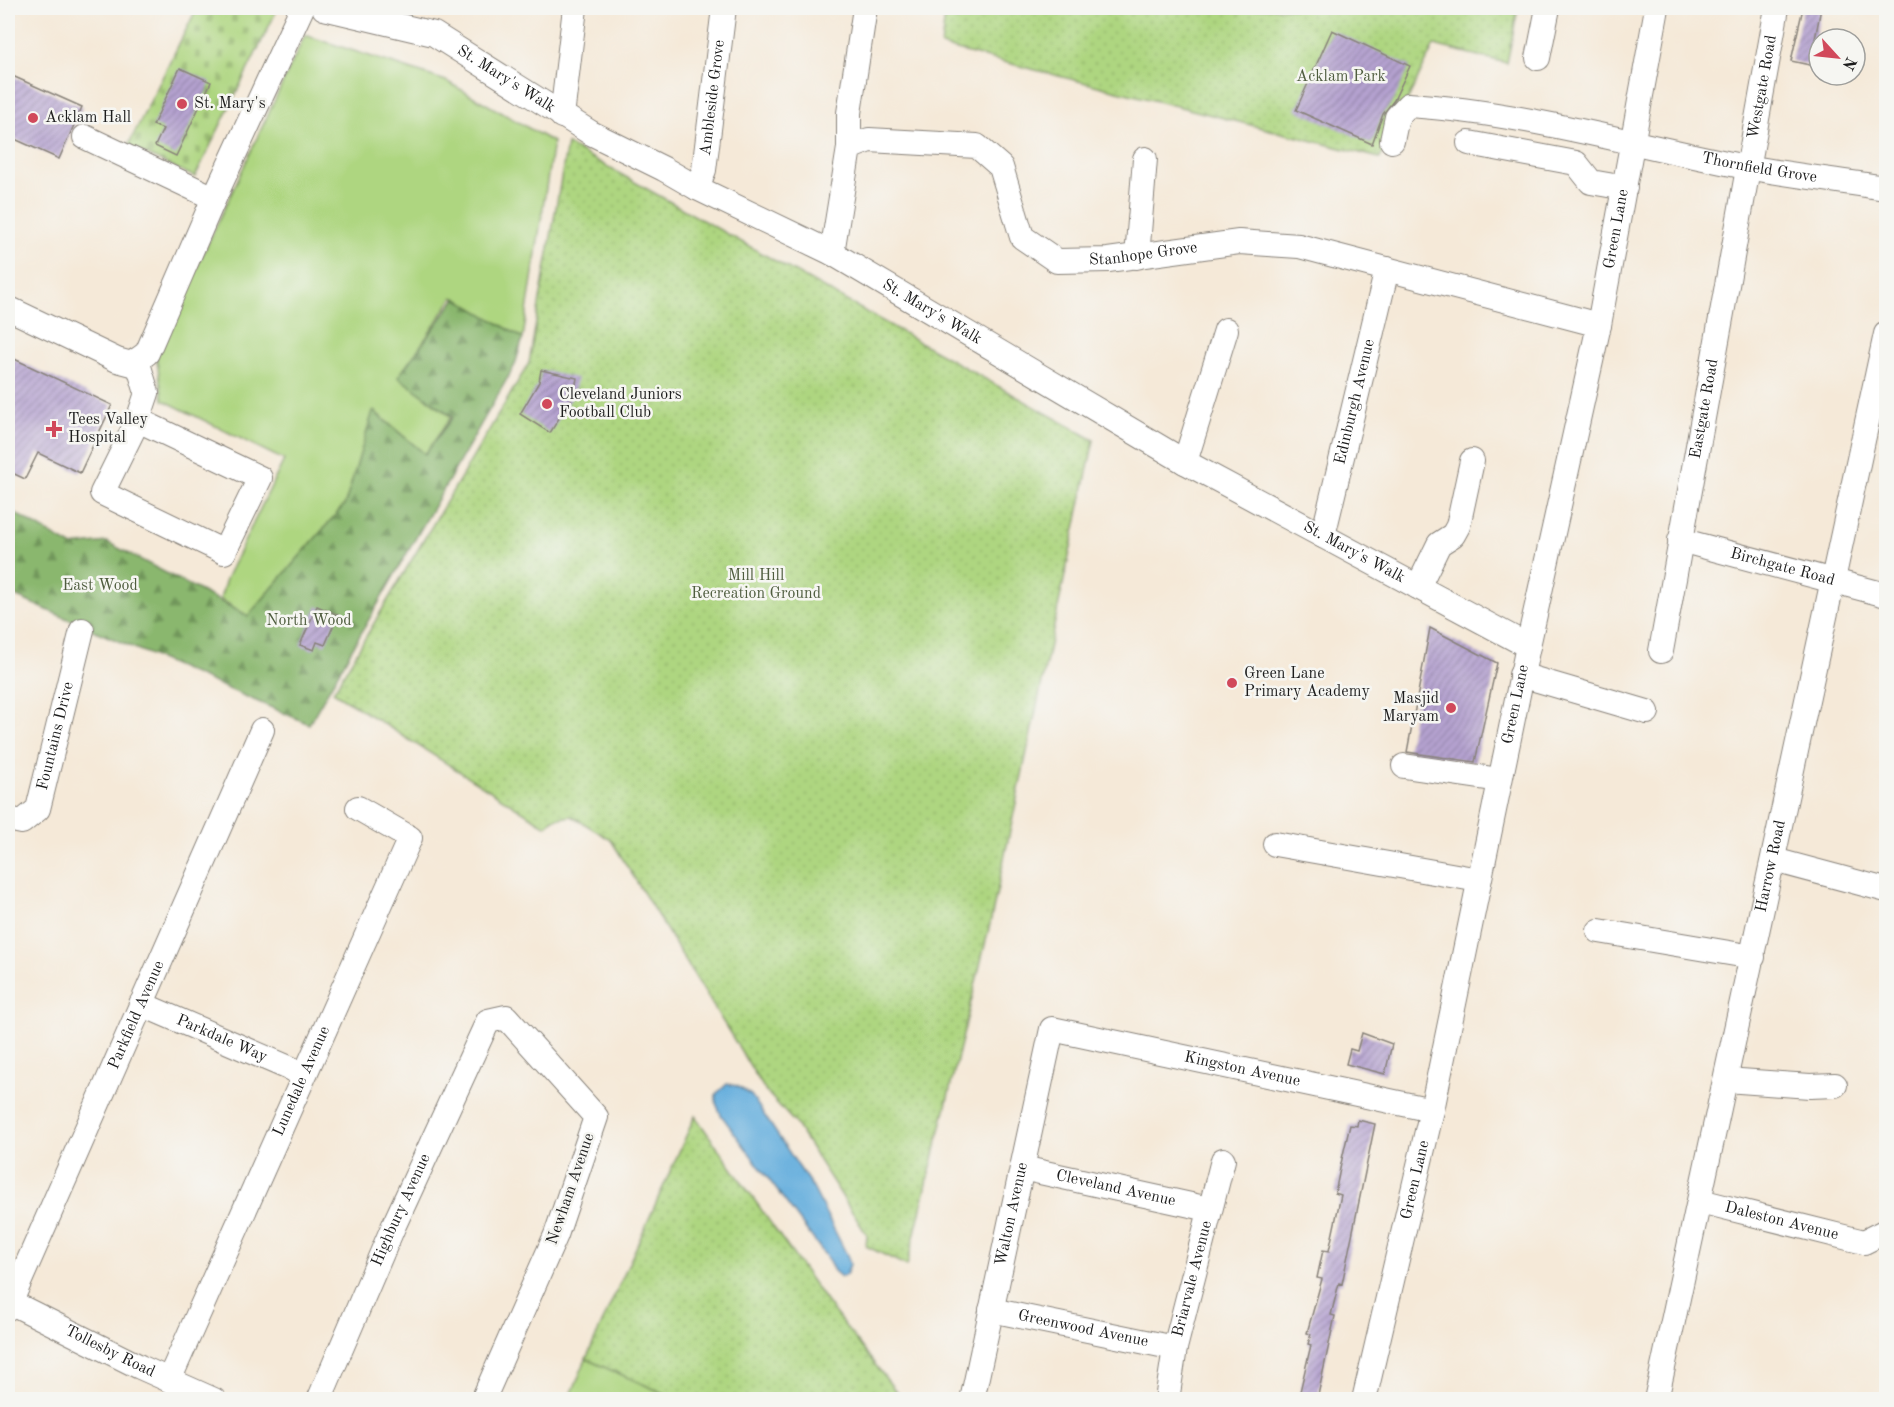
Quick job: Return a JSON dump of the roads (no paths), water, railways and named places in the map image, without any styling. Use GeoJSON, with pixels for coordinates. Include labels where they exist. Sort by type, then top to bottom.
{"type":"FeatureCollection","features":[{"type":"Feature","properties":{"kind":"street"},"geometry":{"type":"LineString","coordinates":[[12,310],[117,360],[132,364],[147,353],[214,198],[302,8]]}},
{"type":"Feature","properties":{"kind":"street","name":"St. Mary's Walk"},"geometry":{"type":"LineString","coordinates":[[324,8],[434,34],[591,133],[697,188],[832,253],[1185,462],[1528,646]]}},
{"type":"Feature","properties":{"kind":"street"},"geometry":{"type":"LineString","coordinates":[[562,116],[575,8]]}},
{"type":"Feature","properties":{"kind":"street","name":"Ambleside Grove"},"geometry":{"type":"LineString","coordinates":[[697,188],[704,170],[724,8]]}},
{"type":"Feature","properties":{"kind":"street"},"geometry":{"type":"LineString","coordinates":[[832,253],[849,148],[849,113],[865,8]]}},
{"type":"Feature","properties":{"kind":"street"},"geometry":{"type":"LineString","coordinates":[[1538,58],[1548,8]]}},
{"type":"Feature","properties":{"kind":"street","name":"Green Lane"},"geometry":{"type":"LineString","coordinates":[[1364,1400],[1432,1110],[1521,675],[1599,325],[1657,8]]}},
{"type":"Feature","properties":{"kind":"street","name":"Westgate Road"},"geometry":{"type":"LineString","coordinates":[[1747,167],[1777,8]]}},
{"type":"Feature","properties":{"kind":"street","name":"Thornfield Grove"},"geometry":{"type":"LineString","coordinates":[[1392,141],[1397,117],[1408,105],[1476,111],[1747,167],[1887,188]]}},
{"type":"Feature","properties":{"kind":"street"},"geometry":{"type":"LineString","coordinates":[[86,137],[214,198]]}},
{"type":"Feature","properties":{"kind":"street","name":"Stanhope Grove"},"geometry":{"type":"LineString","coordinates":[[849,148],[869,140],[977,146],[1000,167],[1022,237],[1057,261],[1137,257],[1249,243],[1299,246],[1599,325]]}},
{"type":"Feature","properties":{"kind":"street"},"geometry":{"type":"LineString","coordinates":[[1469,143],[1576,163],[1591,182],[1625,188]]}},
{"type":"Feature","properties":{"kind":"street"},"geometry":{"type":"LineString","coordinates":[[1137,257],[1144,159]]}},
{"type":"Feature","properties":{"kind":"street","name":"Eastgate Road"},"geometry":{"type":"LineString","coordinates":[[1661,651],[1747,167]]}},
{"type":"Feature","properties":{"kind":"street","name":"Edinburgh Avenue"},"geometry":{"type":"LineString","coordinates":[[1323,536],[1387,269]]}},
{"type":"Feature","properties":{"kind":"street"},"geometry":{"type":"LineString","coordinates":[[1185,462],[1226,330]]}},
{"type":"Feature","properties":{"kind":"street","name":"Harrow Road"},"geometry":{"type":"LineString","coordinates":[[1656,1400],[1834,582],[1879,405],[1887,334]]}},
{"type":"Feature","properties":{"kind":"street"},"geometry":{"type":"LineString","coordinates":[[137,360],[147,393],[138,420],[102,493],[224,552],[260,478],[138,420]]}},
{"type":"Feature","properties":{"kind":"street"},"geometry":{"type":"LineString","coordinates":[[1418,587],[1439,544],[1453,535],[1458,526],[1472,461]]}},
{"type":"Feature","properties":{"kind":"street","name":"Birchgate Road"},"geometry":{"type":"LineString","coordinates":[[1680,540],[1887,595]]}},
{"type":"Feature","properties":{"kind":"street","name":"Fountains Drive"},"geometry":{"type":"LineString","coordinates":[[8,819],[22,822],[38,809],[82,630]]}},
{"type":"Feature","properties":{"kind":"street"},"geometry":{"type":"LineString","coordinates":[[1521,675],[1647,712]]}},
{"type":"Feature","properties":{"kind":"street","name":"Parkfield Avenue"},"geometry":{"type":"LineString","coordinates":[[8,1304],[262,730]]}},
{"type":"Feature","properties":{"kind":"street"},"geometry":{"type":"LineString","coordinates":[[1404,766],[1500,780]]}},
{"type":"Feature","properties":{"kind":"street","name":"Lunedale Avenue"},"geometry":{"type":"LineString","coordinates":[[169,1380],[303,1074],[410,838],[358,808]]}},
{"type":"Feature","properties":{"kind":"street"},"geometry":{"type":"LineString","coordinates":[[1275,844],[1479,880]]}},
{"type":"Feature","properties":{"kind":"street"},"geometry":{"type":"LineString","coordinates":[[1774,860],[1887,890]]}},
{"type":"Feature","properties":{"kind":"street"},"geometry":{"type":"LineString","coordinates":[[1599,931],[1753,957]]}},
{"type":"Feature","properties":{"kind":"street","name":"Parkdale Way"},"geometry":{"type":"LineString","coordinates":[[141,1004],[303,1074]]}},
{"type":"Feature","properties":{"kind":"street","name":"Newham Avenue"},"geometry":{"type":"LineString","coordinates":[[483,1400],[556,1235],[596,1117],[506,1017],[488,1021]]}},
{"type":"Feature","properties":{"kind":"street","name":"Highbury Avenue"},"geometry":{"type":"LineString","coordinates":[[319,1400],[394,1226],[488,1021]]}},
{"type":"Feature","properties":{"kind":"street","name":"Kingston Avenue"},"geometry":{"type":"LineString","coordinates":[[1052,1029],[1432,1110]]}},
{"type":"Feature","properties":{"kind":"street","name":"Walton Avenue"},"geometry":{"type":"LineString","coordinates":[[972,1400],[1052,1029]]}},
{"type":"Feature","properties":{"kind":"street"},"geometry":{"type":"LineString","coordinates":[[1726,1080],[1799,1086],[1835,1084]]}},
{"type":"Feature","properties":{"kind":"street","name":"Briarvale Avenue"},"geometry":{"type":"LineString","coordinates":[[1167,1400],[1175,1348],[1223,1160]]}},
{"type":"Feature","properties":{"kind":"street","name":"Cleveland Avenue"},"geometry":{"type":"LineString","coordinates":[[1022,1168],[1209,1209]]}},
{"type":"Feature","properties":{"kind":"street","name":"Daleston Avenue"},"geometry":{"type":"LineString","coordinates":[[1700,1202],[1864,1242],[1887,1231]]}},
{"type":"Feature","properties":{"kind":"street","name":"Tollesby Road"},"geometry":{"type":"LineString","coordinates":[[8,1304],[200,1396]]}},
{"type":"Feature","properties":{"kind":"street","name":"Greenwood Avenue"},"geometry":{"type":"LineString","coordinates":[[991,1310],[1175,1348]]}},
{"type":"Feature","properties":{"kind":"water"},"geometry":{"type":"Polygon","coordinates":[[[727,1084],[737,1086],[751,1095],[813,1188],[847,1255],[850,1264],[846,1275],[841,1277],[834,1271],[825,1255],[721,1115],[716,1103],[716,1094],[727,1084]]]}},
{"type":"Feature","properties":{"kind":"place","name":"St. Mary's"},"geometry":{"type":"Point","coordinates":[182,104]}},
{"type":"Feature","properties":{"kind":"place","name":"Acklam Hall"},"geometry":{"type":"Point","coordinates":[33,118]}},
{"type":"Feature","properties":{"kind":"place","name":"Cleveland Juniors Football Club"},"geometry":{"type":"Point","coordinates":[547,404]}},
{"type":"Feature","properties":{"kind":"place","name":"Tees Valley Hospital"},"geometry":{"type":"Point","coordinates":[54,429]}},
{"type":"Feature","properties":{"kind":"place","name":"Green Lane Primary Academy"},"geometry":{"type":"Point","coordinates":[1232,683]}},
{"type":"Feature","properties":{"kind":"place","name":"Masjid Maryam"},"geometry":{"type":"Point","coordinates":[1451,708]}},
{"type":"Feature","properties":{"kind":"park label","name":"Acklam Park"},"geometry":{"type":"Point","coordinates":[1341,77]}},
{"type":"Feature","properties":{"kind":"park label","name":"Mill Hill Recreation Ground"},"geometry":{"type":"Point","coordinates":[756,585]}},
{"type":"Feature","properties":{"kind":"park label","name":"East Wood"},"geometry":{"type":"Point","coordinates":[100,586]}},
{"type":"Feature","properties":{"kind":"park label","name":"North Wood"},"geometry":{"type":"Point","coordinates":[309,621]}}]}
